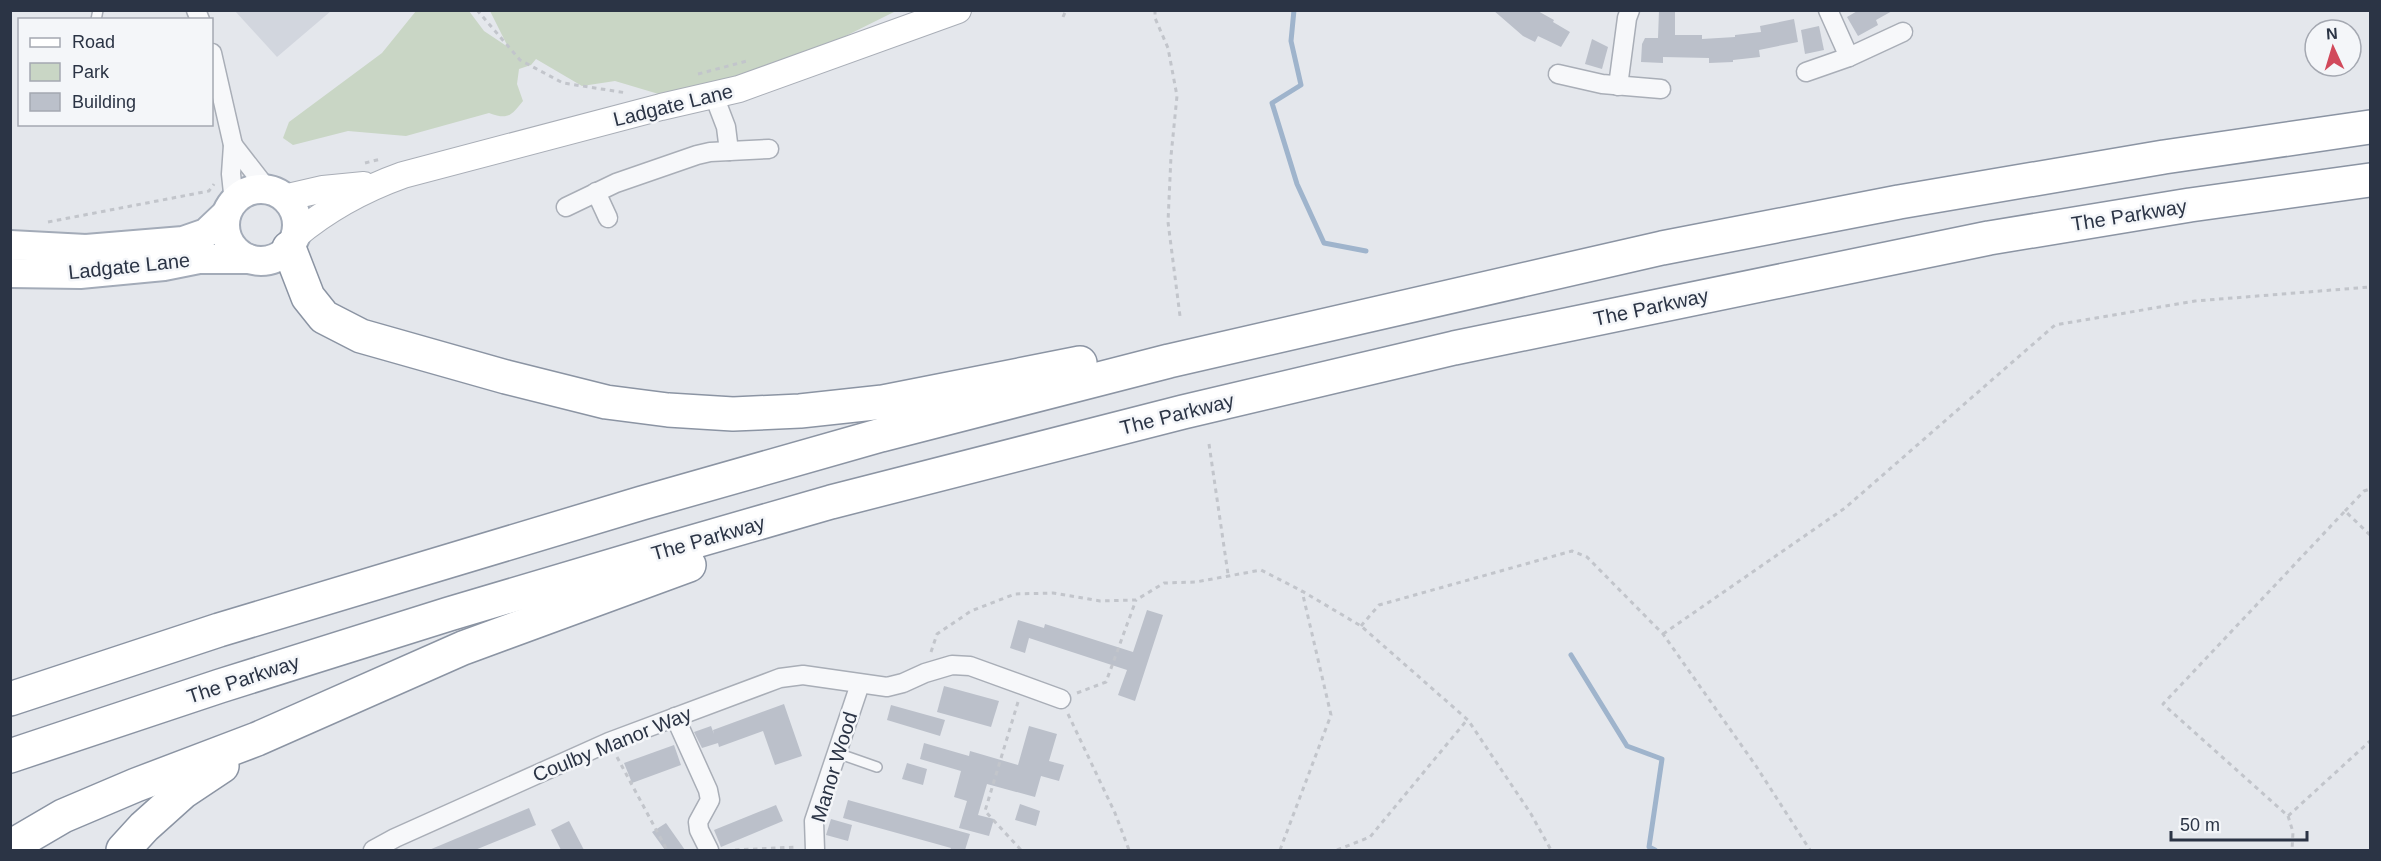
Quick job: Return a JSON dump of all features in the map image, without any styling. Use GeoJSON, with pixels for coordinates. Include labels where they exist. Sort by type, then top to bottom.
{"type":"FeatureCollection","features":[{"type":"Feature","properties":{"kind":"highway"},"geometry":{"type":"LineString","coordinates":[[10,699],[219,630],[642,502],[881,435],[1169,361],[1662,248],[1899,202],[2164,157],[2370,127]]}},
{"type":"Feature","properties":{"kind":"highway","name":"The Parkway"},"geometry":{"type":"LineString","coordinates":[[10,756],[220,686],[448,614],[831,502],[1183,412],[1454,348],[1989,238],[2190,205],[2370,180]]}},
{"type":"Feature","properties":{"kind":"highway"},"geometry":{"type":"LineString","coordinates":[[292,242],[308,297],[324,317],[361,336],[506,377],[606,402],[668,410],[733,414],[800,411],[883,402],[1063,367],[1217,330],[1336,321]]}},
{"type":"Feature","properties":{"kind":"highway"},"geometry":{"type":"LineString","coordinates":[[10,847],[63,816],[135,785],[257,739],[463,648],[692,563],[828,522],[976,466]]}},
{"type":"Feature","properties":{"kind":"highway"},"geometry":{"type":"LineString","coordinates":[[123,850],[144,826],[183,792],[257,739]]}},
{"type":"Feature","properties":{"kind":"main road","name":"Ladgate Lane"},"geometry":{"type":"LineString","coordinates":[[292,242],[319,215],[382,183],[403,175],[713,93],[739,89],[958,10]]}},
{"type":"Feature","properties":{"kind":"main road","name":"Ladgate Lane"},"geometry":{"type":"LineString","coordinates":[[276,194],[382,183]]}},
{"type":"Feature","properties":{"kind":"main road"},"geometry":{"type":"LineString","coordinates":[[254,190],[276,194],[296,215],[292,242],[278,257],[263,261],[248,259],[237,253],[229,243],[225,231],[228,210],[241,195],[254,190]]}},
{"type":"Feature","properties":{"kind":"main road","name":"Ladgate Lane"},"geometry":{"type":"LineString","coordinates":[[10,245],[86,249],[183,241],[206,233],[228,210]]}},
{"type":"Feature","properties":{"kind":"main road","name":"Ladgate Lane"},"geometry":{"type":"LineString","coordinates":[[10,273],[80,274],[164,266],[199,259],[248,259]]}},
{"type":"Feature","properties":{"kind":"street"},"geometry":{"type":"LineString","coordinates":[[1618,86],[1630,10]]}},
{"type":"Feature","properties":{"kind":"street"},"geometry":{"type":"LineString","coordinates":[[1828,10],[1849,57]]}},
{"type":"Feature","properties":{"kind":"street"},"geometry":{"type":"LineString","coordinates":[[1806,72],[1849,57],[1904,32]]}},
{"type":"Feature","properties":{"kind":"street"},"geometry":{"type":"LineString","coordinates":[[213,57],[233,145],[231,174],[233,193],[228,210]]}},
{"type":"Feature","properties":{"kind":"street"},"geometry":{"type":"LineString","coordinates":[[1558,74],[1618,86],[1661,89]]}},
{"type":"Feature","properties":{"kind":"street"},"geometry":{"type":"LineString","coordinates":[[713,93],[726,128],[729,151]]}},
{"type":"Feature","properties":{"kind":"street"},"geometry":{"type":"LineString","coordinates":[[233,145],[276,194]]}},
{"type":"Feature","properties":{"kind":"street"},"geometry":{"type":"LineString","coordinates":[[566,207],[596,192],[686,158],[710,152],[769,149]]}},
{"type":"Feature","properties":{"kind":"street"},"geometry":{"type":"LineString","coordinates":[[596,192],[608,218]]}},
{"type":"Feature","properties":{"kind":"street","name":"Coulby Manor Way"},"geometry":{"type":"LineString","coordinates":[[373,850],[609,742],[780,678],[803,675],[887,687],[952,665],[970,666],[1061,699]]}},
{"type":"Feature","properties":{"kind":"street","name":"Manor Wood"},"geometry":{"type":"LineString","coordinates":[[814,848],[814,821],[860,684]]}},
{"type":"Feature","properties":{"kind":"street"},"geometry":{"type":"LineString","coordinates":[[675,717],[708,790],[710,800],[703,809],[698,822],[699,830],[709,850]]}},
{"type":"Feature","properties":{"kind":"lane"},"geometry":{"type":"LineString","coordinates":[[837,753],[877,767]]}},
{"type":"Feature","properties":{"kind":"path"},"geometry":{"type":"LineString","coordinates":[[477,10],[520,60],[564,83],[629,93],[618,96]]}},
{"type":"Feature","properties":{"kind":"path"},"geometry":{"type":"LineString","coordinates":[[1063,17],[1066,10]]}},
{"type":"Feature","properties":{"kind":"path"},"geometry":{"type":"LineString","coordinates":[[1155,10],[1155,18],[1168,48],[1177,96],[1168,222],[1180,316]]}},
{"type":"Feature","properties":{"kind":"path"},"geometry":{"type":"LineString","coordinates":[[696,75],[752,60]]}},
{"type":"Feature","properties":{"kind":"path"},"geometry":{"type":"LineString","coordinates":[[356,165],[390,156]]}},
{"type":"Feature","properties":{"kind":"path"},"geometry":{"type":"LineString","coordinates":[[42,223],[209,191],[222,172],[231,174]]}},
{"type":"Feature","properties":{"kind":"path"},"geometry":{"type":"LineString","coordinates":[[1663,634],[1845,508],[2055,325],[2195,301],[2370,287]]}},
{"type":"Feature","properties":{"kind":"path"},"geometry":{"type":"LineString","coordinates":[[1209,444],[1228,574]]}},
{"type":"Feature","properties":{"kind":"path"},"geometry":{"type":"LineString","coordinates":[[2292,850],[2293,832],[2288,816],[2163,704],[2364,491],[2370,489]]}},
{"type":"Feature","properties":{"kind":"path"},"geometry":{"type":"LineString","coordinates":[[2345,511],[2370,535]]}},
{"type":"Feature","properties":{"kind":"path"},"geometry":{"type":"LineString","coordinates":[[1361,626],[1378,605],[1572,551],[1587,557],[1663,634],[1756,766],[1810,850]]}},
{"type":"Feature","properties":{"kind":"path"},"geometry":{"type":"LineString","coordinates":[[925,673],[937,634],[971,611],[1015,594],[1053,593],[1100,602],[1136,600],[1164,583],[1196,582],[1228,574],[1262,570],[1361,626],[1468,720],[1531,814],[1551,850]]}},
{"type":"Feature","properties":{"kind":"path"},"geometry":{"type":"LineString","coordinates":[[1280,850],[1331,715],[1302,591]]}},
{"type":"Feature","properties":{"kind":"path"},"geometry":{"type":"LineString","coordinates":[[1129,850],[1061,699],[1106,682],[1136,600]]}},
{"type":"Feature","properties":{"kind":"path"},"geometry":{"type":"LineString","coordinates":[[1021,850],[986,811],[1023,685]]}},
{"type":"Feature","properties":{"kind":"path"},"geometry":{"type":"LineString","coordinates":[[1337,850],[1370,837],[1468,720]]}},
{"type":"Feature","properties":{"kind":"path"},"geometry":{"type":"LineString","coordinates":[[2288,816],[2370,741]]}},
{"type":"Feature","properties":{"kind":"path"},"geometry":{"type":"LineString","coordinates":[[609,742],[667,850]]}},
{"type":"Feature","properties":{"kind":"path"},"geometry":{"type":"LineString","coordinates":[[735,850],[814,848]]}},
{"type":"Feature","properties":{"kind":"shaded area"},"geometry":{"type":"Polygon","coordinates":[[[235,11],[331,11],[277,57],[235,11]]]}},
{"type":"Feature","properties":{"kind":"green space"},"geometry":{"type":"Polygon","coordinates":[[[416,11],[469,11],[484,31],[508,47],[490,11],[896,11],[739,89],[662,95],[615,81],[582,86],[536,59],[531,65],[519,69],[517,84],[523,101],[509,115],[489,113],[406,136],[348,131],[293,145],[283,138],[289,122],[382,53],[416,11]]]}},
{"type":"Feature","properties":{"kind":"building"},"geometry":{"type":"Polygon","coordinates":[[[1493,10],[1536,10],[1570,32],[1561,47],[1538,36],[1535,42],[1523,36],[1493,10]]]}},
{"type":"Feature","properties":{"kind":"building"},"geometry":{"type":"Polygon","coordinates":[[[1659,10],[1675,10],[1675,35],[1702,35],[1702,39],[1735,37],[1735,35],[1761,32],[1760,26],[1794,19],[1798,42],[1759,50],[1760,57],[1733,60],[1733,62],[1709,63],[1709,58],[1663,57],[1663,63],[1641,62],[1642,44],[1645,38],[1658,38],[1659,10]]]}},
{"type":"Feature","properties":{"kind":"building"},"geometry":{"type":"Polygon","coordinates":[[[1859,10],[1894,10],[1876,20],[1878,25],[1858,36],[1847,17],[1859,10]]]}},
{"type":"Feature","properties":{"kind":"building"},"geometry":{"type":"Polygon","coordinates":[[[1819,26],[1824,50],[1805,54],[1801,30],[1819,26]]]}},
{"type":"Feature","properties":{"kind":"building"},"geometry":{"type":"Polygon","coordinates":[[[1592,39],[1608,47],[1602,69],[1585,64],[1592,39]]]}},
{"type":"Feature","properties":{"kind":"building"},"geometry":{"type":"Polygon","coordinates":[[[1147,610],[1163,615],[1135,701],[1118,695],[1127,670],[1029,638],[1025,653],[1010,648],[1018,620],[1044,628],[1045,624],[1133,652],[1147,610]]]}},
{"type":"Feature","properties":{"kind":"building"},"geometry":{"type":"Polygon","coordinates":[[[944,686],[999,701],[991,727],[937,712],[944,686]]]}},
{"type":"Feature","properties":{"kind":"building"},"geometry":{"type":"Polygon","coordinates":[[[784,704],[802,756],[775,765],[763,731],[719,747],[718,743],[702,748],[694,732],[711,726],[714,734],[713,730],[784,704]]]}},
{"type":"Feature","properties":{"kind":"building"},"geometry":{"type":"Polygon","coordinates":[[[891,705],[945,720],[940,736],[887,720],[891,705]]]}},
{"type":"Feature","properties":{"kind":"building"},"geometry":{"type":"Polygon","coordinates":[[[1029,726],[1057,734],[1049,761],[1064,765],[1059,781],[1041,776],[1035,797],[987,784],[978,815],[994,819],[989,836],[959,828],[967,801],[954,797],[961,771],[920,759],[924,743],[969,756],[970,751],[1018,765],[1029,726]]]}},
{"type":"Feature","properties":{"kind":"building"},"geometry":{"type":"Polygon","coordinates":[[[674,745],[681,765],[632,783],[624,763],[674,745]]]}},
{"type":"Feature","properties":{"kind":"building"},"geometry":{"type":"Polygon","coordinates":[[[907,763],[927,769],[923,785],[902,779],[907,763]]]}},
{"type":"Feature","properties":{"kind":"building"},"geometry":{"type":"Polygon","coordinates":[[[848,800],[970,834],[965,850],[950,850],[951,848],[843,818],[848,800]]]}},
{"type":"Feature","properties":{"kind":"building"},"geometry":{"type":"Polygon","coordinates":[[[1020,804],[1040,811],[1036,826],[1015,820],[1020,804]]]}},
{"type":"Feature","properties":{"kind":"building"},"geometry":{"type":"Polygon","coordinates":[[[776,805],[783,821],[721,847],[714,830],[776,805]]]}},
{"type":"Feature","properties":{"kind":"building"},"geometry":{"type":"Polygon","coordinates":[[[529,808],[536,825],[475,850],[429,850],[529,808]]]}},
{"type":"Feature","properties":{"kind":"building"},"geometry":{"type":"Polygon","coordinates":[[[831,819],[852,825],[848,841],[826,835],[831,819]]]}},
{"type":"Feature","properties":{"kind":"building"},"geometry":{"type":"Polygon","coordinates":[[[569,821],[584,850],[561,850],[551,830],[569,821]]]}},
{"type":"Feature","properties":{"kind":"building"},"geometry":{"type":"Polygon","coordinates":[[[666,823],[685,850],[665,850],[652,832],[666,823]]]}},
{"type":"Feature","properties":{"kind":"waterway"},"geometry":{"type":"LineString","coordinates":[[1294,10],[1291,41],[1301,85],[1272,103],[1297,184],[1324,243],[1366,251]]}},
{"type":"Feature","properties":{"kind":"waterway"},"geometry":{"type":"LineString","coordinates":[[1571,655],[1627,746],[1662,759],[1649,847],[1655,850]]}}]}
